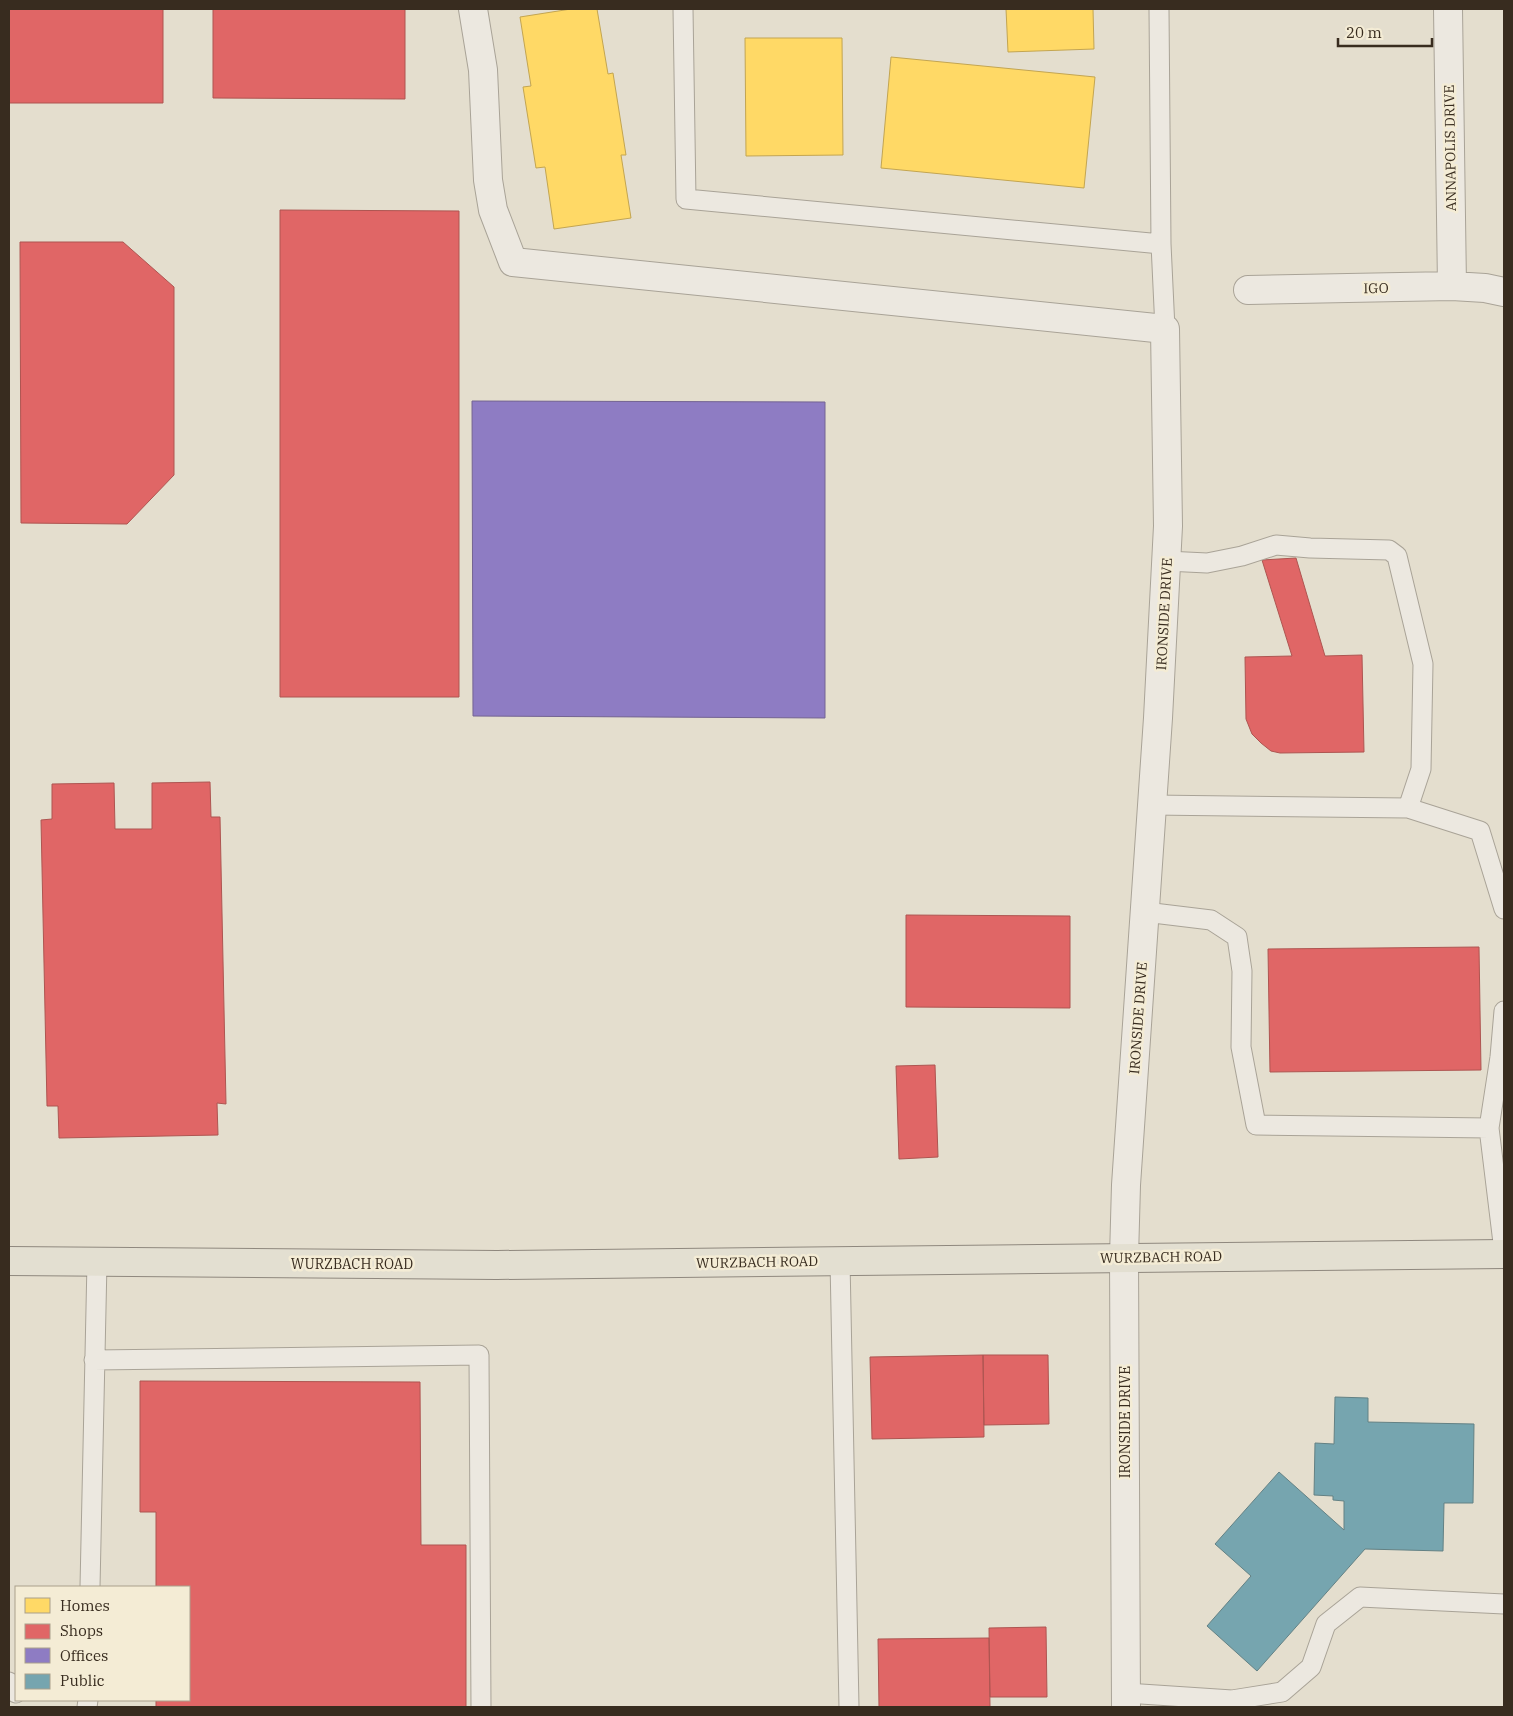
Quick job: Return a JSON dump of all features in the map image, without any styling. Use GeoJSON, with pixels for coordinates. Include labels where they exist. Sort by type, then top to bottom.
{"type":"FeatureCollection","features":[{"type":"Feature","properties":{"kind":"main road","name":"WURZBACH ROAD"},"geometry":{"type":"LineString","coordinates":[[9,1261],[497,1265],[1504,1252]]}},
{"type":"Feature","properties":{"kind":"street"},"geometry":{"type":"LineString","coordinates":[[473,9],[483,70],[488,180],[493,210],[514,262],[1165,329]]}},
{"type":"Feature","properties":{"kind":"street","name":"ANNAPOLIS DRIVE"},"geometry":{"type":"LineString","coordinates":[[1448,9],[1452,286]]}},
{"type":"Feature","properties":{"kind":"street","name":"IGO"},"geometry":{"type":"LineString","coordinates":[[1248,290],[1452,286],[1485,288],[1504,292]]}},
{"type":"Feature","properties":{"kind":"street","name":"IRONSIDE DRIVE"},"geometry":{"type":"LineString","coordinates":[[1126,1700],[1124,1257],[1126,1185],[1152,805],[1168,526],[1165,329]]}},
{"type":"Feature","properties":{"kind":"lane"},"geometry":{"type":"LineString","coordinates":[[683,9],[686,199],[1161,244]]}},
{"type":"Feature","properties":{"kind":"lane"},"geometry":{"type":"LineString","coordinates":[[1159,9],[1161,244],[1165,329]]}},
{"type":"Feature","properties":{"kind":"lane"},"geometry":{"type":"LineString","coordinates":[[1166,561],[1207,563],[1242,556],[1276,545],[1389,550],[1394,552],[1397,556],[1423,664],[1421,769],[1408,808]]}},
{"type":"Feature","properties":{"kind":"lane"},"geometry":{"type":"LineString","coordinates":[[1152,805],[1408,808],[1480,830],[1504,909]]}},
{"type":"Feature","properties":{"kind":"lane"},"geometry":{"type":"LineString","coordinates":[[1145,912],[1211,920],[1237,937],[1242,971],[1241,1047],[1256,1125],[1489,1128]]}},
{"type":"Feature","properties":{"kind":"lane"},"geometry":{"type":"LineString","coordinates":[[1504,1011],[1500,1057],[1489,1128],[1504,1252]]}},
{"type":"Feature","properties":{"kind":"lane"},"geometry":{"type":"LineString","coordinates":[[840,1261],[849,1707]]}},
{"type":"Feature","properties":{"kind":"lane"},"geometry":{"type":"LineString","coordinates":[[90,1586],[97,1262]]}},
{"type":"Feature","properties":{"kind":"lane"},"geometry":{"type":"LineString","coordinates":[[94,1360],[479,1355],[481,1707]]}},
{"type":"Feature","properties":{"kind":"lane"},"geometry":{"type":"LineString","coordinates":[[1126,1700],[1232,1700],[1282,1692],[1311,1667],[1326,1624],[1360,1597],[1504,1604]]}},
{"type":"Feature","properties":{"kind":"building: Homes"},"geometry":{"type":"Polygon","coordinates":[[[571,9],[597,9],[608,74],[613,73],[626,155],[621,155],[631,218],[554,229],[545,167],[536,168],[523,87],[531,86],[520,17],[571,9]]]}},
{"type":"Feature","properties":{"kind":"building: Homes"},"geometry":{"type":"Polygon","coordinates":[[[1006,9],[1093,9],[1094,49],[1008,52],[1006,9]]]}},
{"type":"Feature","properties":{"kind":"building: Homes"},"geometry":{"type":"Polygon","coordinates":[[[745,38],[842,38],[843,155],[746,156],[745,38]]]}},
{"type":"Feature","properties":{"kind":"building: Homes"},"geometry":{"type":"Polygon","coordinates":[[[891,57],[1095,77],[1084,188],[881,168],[891,57]]]}},
{"type":"Feature","properties":{"kind":"building: Shops"},"geometry":{"type":"Polygon","coordinates":[[[9,9],[163,9],[163,103],[9,103],[9,9]]]}},
{"type":"Feature","properties":{"kind":"building: Shops"},"geometry":{"type":"Polygon","coordinates":[[[213,9],[405,9],[405,99],[213,98],[213,9]]]}},
{"type":"Feature","properties":{"kind":"building: Shops"},"geometry":{"type":"Polygon","coordinates":[[[280,210],[459,211],[459,697],[280,697],[280,210]]]}},
{"type":"Feature","properties":{"kind":"building: Shops"},"geometry":{"type":"Polygon","coordinates":[[[20,242],[123,242],[174,287],[174,475],[127,524],[21,523],[20,242]]]}},
{"type":"Feature","properties":{"kind":"building: Shops"},"geometry":{"type":"Polygon","coordinates":[[[1296,558],[1325,656],[1362,655],[1364,752],[1280,753],[1271,751],[1252,734],[1246,719],[1245,657],[1292,656],[1262,560],[1296,558]]]}},
{"type":"Feature","properties":{"kind":"building: Shops"},"geometry":{"type":"Polygon","coordinates":[[[210,782],[211,817],[220,817],[226,1104],[217,1103],[218,1135],[59,1138],[58,1106],[47,1106],[41,820],[52,819],[52,784],[114,783],[115,829],[152,829],[152,783],[210,782]]]}},
{"type":"Feature","properties":{"kind":"building: Shops"},"geometry":{"type":"Polygon","coordinates":[[[906,915],[1070,916],[1070,1008],[906,1007],[906,915]]]}},
{"type":"Feature","properties":{"kind":"building: Shops"},"geometry":{"type":"Polygon","coordinates":[[[1479,947],[1481,1070],[1270,1072],[1268,949],[1479,947]]]}},
{"type":"Feature","properties":{"kind":"building: Shops"},"geometry":{"type":"Polygon","coordinates":[[[935,1065],[938,1157],[899,1159],[896,1066],[935,1065]]]}},
{"type":"Feature","properties":{"kind":"building: Shops"},"geometry":{"type":"Polygon","coordinates":[[[983,1355],[1048,1355],[1049,1424],[984,1425],[983,1355]]]}},
{"type":"Feature","properties":{"kind":"building: Shops"},"geometry":{"type":"Polygon","coordinates":[[[983,1355],[984,1437],[872,1439],[870,1357],[983,1355]]]}},
{"type":"Feature","properties":{"kind":"building: Shops"},"geometry":{"type":"Polygon","coordinates":[[[140,1381],[420,1382],[421,1545],[466,1545],[466,1707],[156,1707],[156,1701],[190,1701],[190,1586],[156,1586],[156,1512],[140,1512],[140,1381]]]}},
{"type":"Feature","properties":{"kind":"building: Shops"},"geometry":{"type":"Polygon","coordinates":[[[1046,1627],[1047,1697],[990,1697],[989,1628],[1046,1627]]]}},
{"type":"Feature","properties":{"kind":"building: Shops"},"geometry":{"type":"Polygon","coordinates":[[[989,1638],[990,1707],[879,1707],[878,1639],[989,1638]]]}},
{"type":"Feature","properties":{"kind":"building: Offices"},"geometry":{"type":"Polygon","coordinates":[[[472,401],[825,402],[825,718],[473,716],[472,401]]]}},
{"type":"Feature","properties":{"kind":"building: Public"},"geometry":{"type":"Polygon","coordinates":[[[1335,1397],[1368,1398],[1368,1422],[1474,1424],[1473,1503],[1444,1503],[1443,1551],[1365,1549],[1257,1671],[1207,1626],[1251,1576],[1215,1544],[1279,1472],[1344,1530],[1344,1501],[1333,1500],[1333,1496],[1314,1495],[1315,1443],[1334,1444],[1335,1397]]]}}]}
